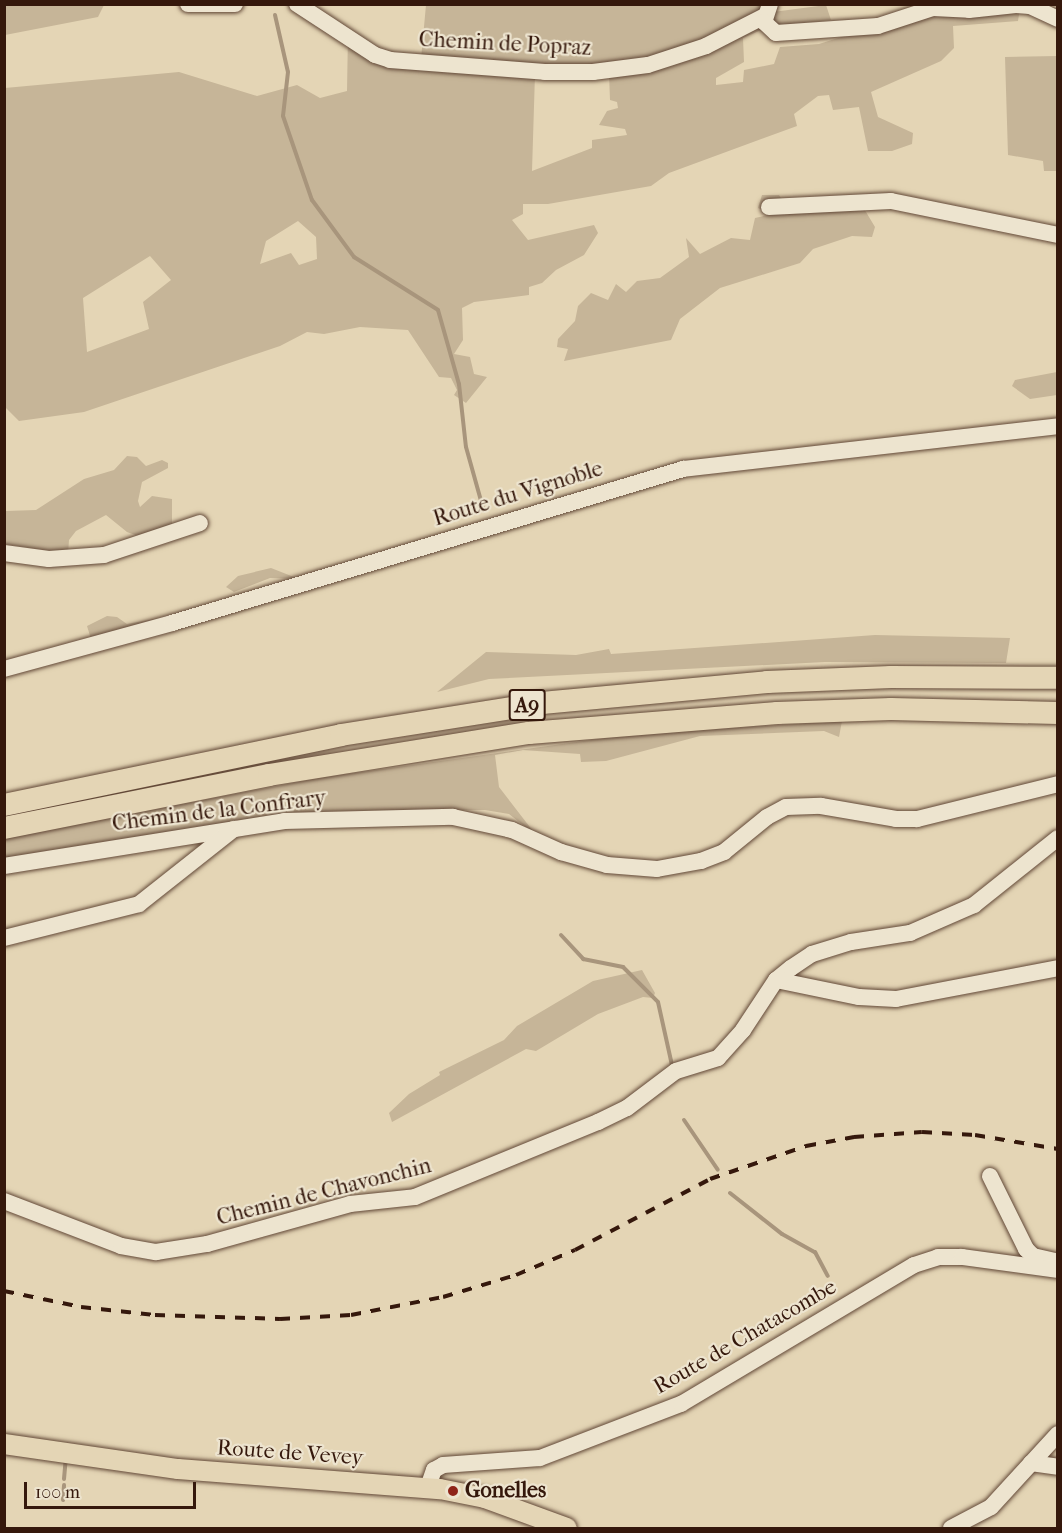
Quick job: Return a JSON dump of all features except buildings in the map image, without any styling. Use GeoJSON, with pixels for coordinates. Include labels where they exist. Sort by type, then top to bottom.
{"type":"FeatureCollection","features":[{"type":"Feature","properties":{"kind":"highway","name":"A9"},"geometry":{"type":"LineString","coordinates":[[4,805],[341,735],[562,700],[830,679],[1058,678]]}},
{"type":"Feature","properties":{"kind":"highway","name":"A9"},"geometry":{"type":"LineString","coordinates":[[4,828],[420,748],[591,726],[891,709],[1058,713]]}},
{"type":"Feature","properties":{"kind":"main road","name":"Route de Vevey"},"geometry":{"type":"LineString","coordinates":[[4,1444],[178,1469],[428,1487],[485,1498],[567,1528]]}},
{"type":"Feature","properties":{"kind":"street"},"geometry":{"type":"LineString","coordinates":[[188,4],[235,4]]}},
{"type":"Feature","properties":{"kind":"street","name":"Chemin de Popraz"},"geometry":{"type":"LineString","coordinates":[[297,4],[375,55],[390,60],[503,70],[593,72],[648,65],[723,38],[766,11]]}},
{"type":"Feature","properties":{"kind":"street","name":"Chemin de Popraz"},"geometry":{"type":"LineString","coordinates":[[723,38],[878,26],[933,8],[969,10],[1016,5],[1030,6],[1058,19]]}},
{"type":"Feature","properties":{"kind":"street"},"geometry":{"type":"LineString","coordinates":[[766,11],[766,26],[776,33]]}},
{"type":"Feature","properties":{"kind":"street"},"geometry":{"type":"LineString","coordinates":[[769,207],[891,201],[1058,235]]}},
{"type":"Feature","properties":{"kind":"street","name":"Route du Vignoble"},"geometry":{"type":"LineString","coordinates":[[4,669],[171,623],[683,469],[1058,426]]}},
{"type":"Feature","properties":{"kind":"street"},"geometry":{"type":"LineString","coordinates":[[4,553],[49,559],[104,555],[200,523]]}},
{"type":"Feature","properties":{"kind":"street","name":"Chemin de la Confrary"},"geometry":{"type":"LineString","coordinates":[[4,866],[234,829],[338,818],[453,817],[512,830],[561,852],[606,866],[657,868],[701,861],[724,852],[767,817],[786,807],[821,806],[896,819],[917,819],[1058,784]]}},
{"type":"Feature","properties":{"kind":"street"},"geometry":{"type":"LineString","coordinates":[[4,938],[139,904],[234,829]]}},
{"type":"Feature","properties":{"kind":"street"},"geometry":{"type":"LineString","coordinates":[[776,980],[812,954],[851,942],[910,933],[974,905],[1058,838]]}},
{"type":"Feature","properties":{"kind":"street"},"geometry":{"type":"LineString","coordinates":[[776,980],[859,997],[896,999],[1057,969]]}},
{"type":"Feature","properties":{"kind":"street","name":"Chemin de Chavonchin"},"geometry":{"type":"LineString","coordinates":[[4,1201],[121,1246],[156,1252],[207,1244],[350,1204],[415,1197],[598,1122],[627,1108],[676,1071],[718,1058],[743,1030],[776,980]]}},
{"type":"Feature","properties":{"kind":"street"},"geometry":{"type":"LineString","coordinates":[[990,1176],[1026,1249],[1033,1256],[1058,1262]]}},
{"type":"Feature","properties":{"kind":"street","name":"Route de Chatacombe"},"geometry":{"type":"LineString","coordinates":[[428,1487],[434,1470],[443,1465],[540,1458],[681,1404],[914,1265],[938,1257],[962,1257],[1058,1270]]}},
{"type":"Feature","properties":{"kind":"street"},"geometry":{"type":"LineString","coordinates":[[951,1528],[992,1507],[1058,1434]]}},
{"type":"Feature","properties":{"kind":"street"},"geometry":{"type":"LineString","coordinates":[[1031,1463],[1058,1467]]}},
{"type":"Feature","properties":{"kind":"shaded area"},"geometry":{"type":"Polygon","coordinates":[[[5,4],[104,5],[98,17],[5,35],[5,4]]]}},
{"type":"Feature","properties":{"kind":"shaded area"},"geometry":{"type":"Polygon","coordinates":[[[426,5],[775,5],[773,12],[826,5],[831,20],[768,27],[743,38],[744,62],[716,78],[716,85],[743,82],[744,70],[774,64],[780,47],[819,44],[930,9],[1020,8],[1018,21],[953,26],[954,48],[941,61],[871,92],[878,117],[913,133],[912,144],[892,151],[868,151],[859,107],[833,110],[829,95],[818,96],[794,114],[797,126],[669,173],[651,186],[548,204],[523,204],[523,214],[512,220],[528,240],[594,225],[598,233],[584,255],[556,270],[542,283],[529,287],[529,295],[474,302],[462,308],[463,340],[454,354],[470,357],[474,374],[487,377],[466,403],[454,395],[457,390],[451,378],[439,377],[408,330],[360,327],[324,334],[307,332],[280,346],[84,412],[19,421],[5,407],[5,88],[179,72],[257,96],[297,85],[320,98],[347,91],[348,33],[370,48],[421,59],[426,5]],[[535,74],[532,171],[592,148],[592,140],[627,135],[625,129],[599,125],[607,111],[618,108],[617,102],[610,100],[609,74],[535,74]],[[298,221],[266,241],[260,264],[291,253],[299,265],[317,259],[316,237],[298,221]],[[150,256],[83,298],[87,352],[149,329],[143,302],[171,280],[150,256]]]}},
{"type":"Feature","properties":{"kind":"shaded area"},"geometry":{"type":"Polygon","coordinates":[[[1057,56],[1057,171],[1044,171],[1043,161],[1008,155],[1005,57],[1057,56]]]}},
{"type":"Feature","properties":{"kind":"shaded area"},"geometry":{"type":"Polygon","coordinates":[[[762,195],[779,195],[789,211],[863,207],[875,227],[872,237],[852,236],[813,249],[800,263],[720,288],[680,319],[671,340],[564,361],[568,349],[557,347],[558,339],[575,321],[578,306],[591,293],[608,300],[616,284],[626,292],[637,281],[660,278],[689,257],[686,238],[700,254],[731,238],[750,240],[755,218],[772,214],[758,208],[762,195]]]}},
{"type":"Feature","properties":{"kind":"shaded area"},"geometry":{"type":"Polygon","coordinates":[[[1057,372],[1057,395],[1030,399],[1012,386],[1015,380],[1057,372]]]}},
{"type":"Feature","properties":{"kind":"shaded area"},"geometry":{"type":"Polygon","coordinates":[[[127,456],[137,457],[146,466],[162,460],[168,463],[168,468],[142,482],[138,501],[140,507],[152,496],[172,499],[172,525],[141,537],[127,532],[106,515],[76,531],[69,540],[68,554],[5,544],[6,511],[36,510],[84,479],[114,470],[127,456]]]}},
{"type":"Feature","properties":{"kind":"shaded area"},"geometry":{"type":"Polygon","coordinates":[[[271,568],[299,579],[270,578],[234,592],[226,587],[238,576],[271,568]]]}},
{"type":"Feature","properties":{"kind":"shaded area"},"geometry":{"type":"Polygon","coordinates":[[[107,616],[117,617],[127,624],[159,618],[91,639],[87,626],[107,616]]]}},
{"type":"Feature","properties":{"kind":"shaded area"},"geometry":{"type":"Polygon","coordinates":[[[875,635],[1010,638],[1006,663],[825,662],[489,679],[437,692],[486,652],[576,655],[609,649],[611,654],[875,635]]]}},
{"type":"Feature","properties":{"kind":"shaded area"},"geometry":{"type":"Polygon","coordinates":[[[842,721],[839,737],[824,731],[700,736],[606,761],[581,762],[580,754],[523,750],[495,755],[499,787],[536,835],[509,814],[485,810],[324,811],[5,862],[5,838],[319,778],[627,735],[842,721]]]}},
{"type":"Feature","properties":{"kind":"shaded area"},"geometry":{"type":"Polygon","coordinates":[[[642,970],[655,993],[653,998],[643,997],[598,1014],[536,1051],[526,1049],[392,1122],[389,1113],[409,1094],[440,1075],[439,1072],[504,1040],[517,1026],[593,981],[642,970]]]}},
{"type":"Feature","properties":{"kind":"waterway"},"geometry":{"type":"LineString","coordinates":[[275,15],[288,72],[283,116],[312,200],[354,257],[438,310],[459,384],[466,447],[483,508]]}},
{"type":"Feature","properties":{"kind":"waterway"},"geometry":{"type":"LineString","coordinates":[[561,935],[583,959],[623,967],[658,1002],[672,1065]]}},
{"type":"Feature","properties":{"kind":"waterway"},"geometry":{"type":"LineString","coordinates":[[684,1120],[718,1170]]}},
{"type":"Feature","properties":{"kind":"waterway"},"geometry":{"type":"LineString","coordinates":[[730,1193],[782,1234],[815,1252],[828,1276]]}},
{"type":"Feature","properties":{"kind":"waterway"},"geometry":{"type":"LineString","coordinates":[[64,1479],[66,1458]]}},
{"type":"Feature","properties":{"kind":"waterway"},"geometry":{"type":"LineString","coordinates":[[63,1500],[64,1485]]}},
{"type":"Feature","properties":{"kind":"railway"},"geometry":{"type":"LineString","coordinates":[[4,1291],[81,1307],[155,1315],[280,1319],[351,1315],[443,1297],[516,1275],[575,1250],[710,1179],[806,1146],[854,1137],[922,1132],[975,1135],[1058,1149]]}},
{"type":"Feature","properties":{"kind":"place","name":"Gonelles"},"geometry":{"type":"Point","coordinates":[453,1491]}}]}
